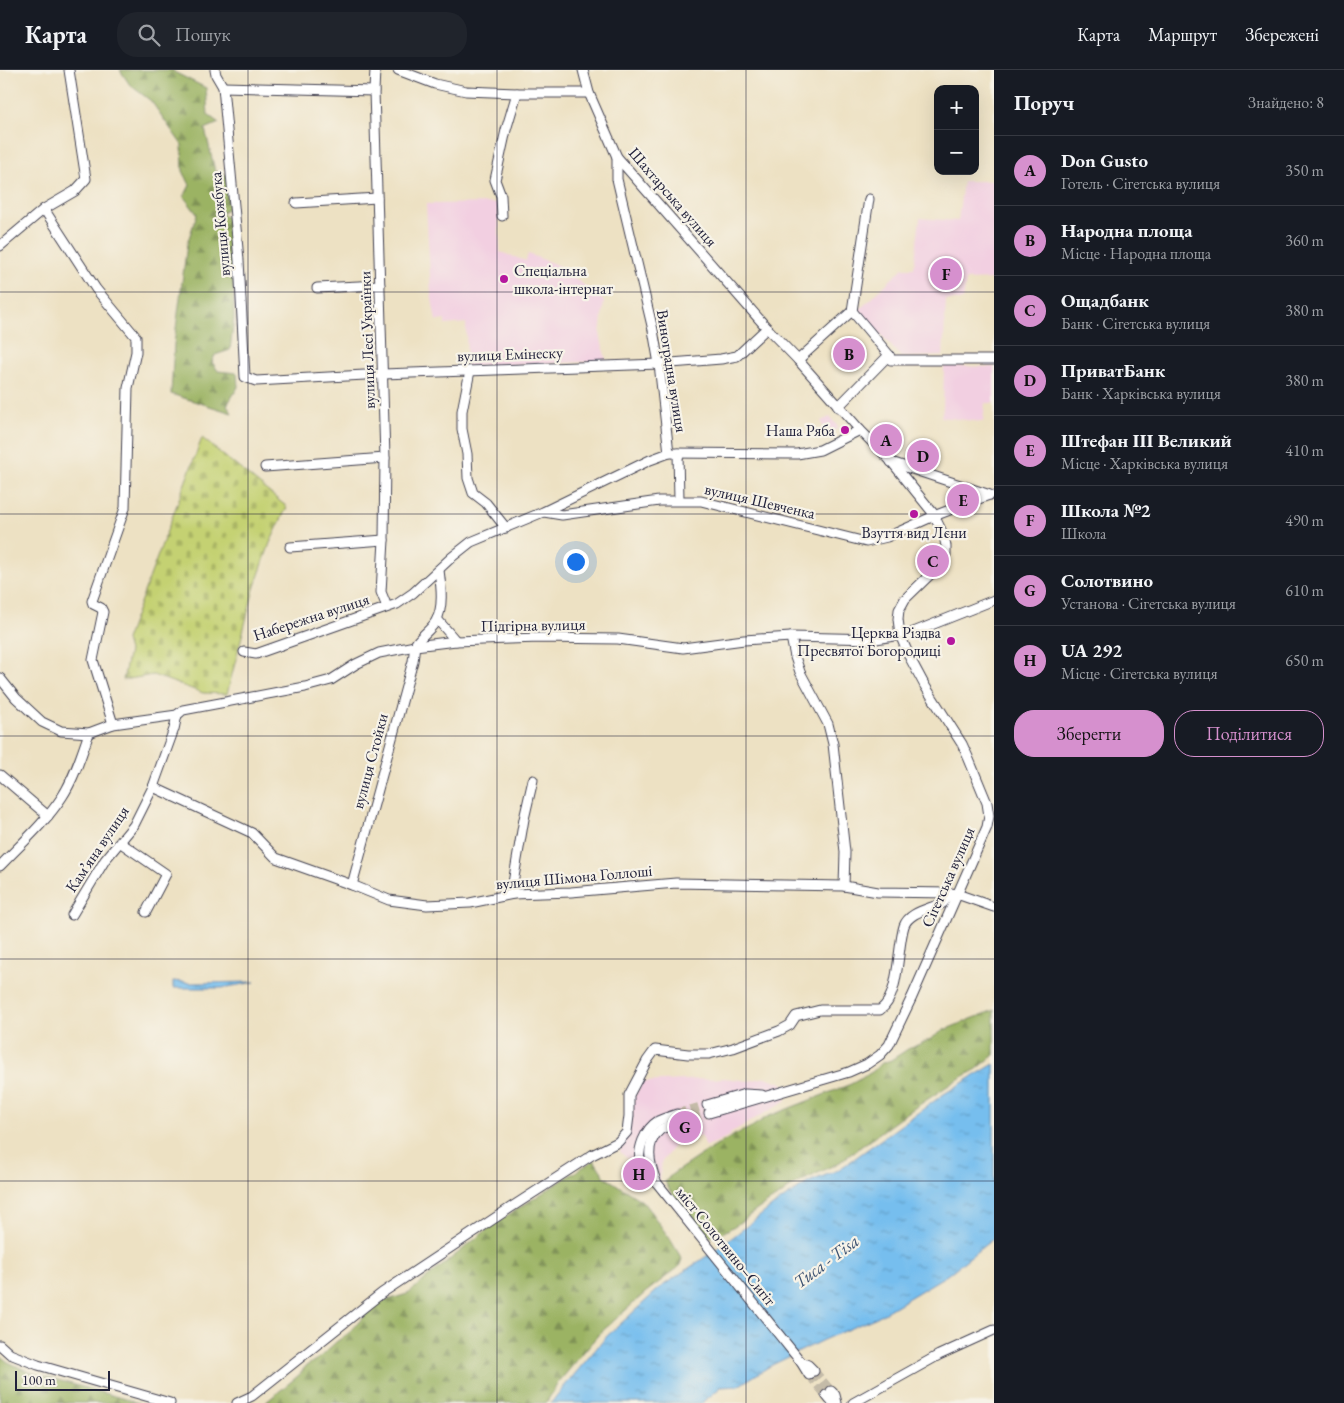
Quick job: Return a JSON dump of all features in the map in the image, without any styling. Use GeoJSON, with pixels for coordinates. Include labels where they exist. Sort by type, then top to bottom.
{"type":"FeatureCollection","features":[{"type":"Feature","properties":{"kind":"street"},"geometry":{"type":"LineString","coordinates":[[0,246],[44,209],[75,191],[86,179],[69,70]]}},
{"type":"Feature","properties":{"kind":"street","name":"вулиця Кожбука"},"geometry":{"type":"LineString","coordinates":[[215,70],[223,87],[239,260],[244,378]]}},
{"type":"Feature","properties":{"kind":"street","name":"вулиця Лесі Українки"},"geometry":{"type":"LineString","coordinates":[[375,70],[374,91],[385,458],[381,592],[387,607]]}},
{"type":"Feature","properties":{"kind":"street"},"geometry":{"type":"LineString","coordinates":[[398,70],[435,84],[466,91],[589,93]]}},
{"type":"Feature","properties":{"kind":"street","name":"Шахтарська вулиця"},"geometry":{"type":"LineString","coordinates":[[583,70],[589,93],[617,157],[767,328]]}},
{"type":"Feature","properties":{"kind":"street"},"geometry":{"type":"LineString","coordinates":[[223,87],[374,91]]}},
{"type":"Feature","properties":{"kind":"street"},"geometry":{"type":"LineString","coordinates":[[502,216],[501,196],[495,180],[506,130],[518,93]]}},
{"type":"Feature","properties":{"kind":"street","name":"Виноградна вулиця"},"geometry":{"type":"LineString","coordinates":[[387,607],[397,604],[413,593],[452,557],[472,542],[543,512],[650,460],[673,453],[653,330],[617,179],[617,157]]}},
{"type":"Feature","properties":{"kind":"street"},"geometry":{"type":"LineString","coordinates":[[296,203],[377,198]]}},
{"type":"Feature","properties":{"kind":"street"},"geometry":{"type":"LineString","coordinates":[[798,360],[852,311],[869,199]]}},
{"type":"Feature","properties":{"kind":"street"},"geometry":{"type":"LineString","coordinates":[[44,209],[68,243],[96,289],[136,337],[136,352],[128,388],[125,508],[92,601],[103,612],[93,660],[113,724]]}},
{"type":"Feature","properties":{"kind":"street"},"geometry":{"type":"LineString","coordinates":[[318,288],[380,285]]}},
{"type":"Feature","properties":{"kind":"street"},"geometry":{"type":"LineString","coordinates":[[852,311],[889,355],[891,360],[994,360]]}},
{"type":"Feature","properties":{"kind":"street","name":"вулиця Емінеску"},"geometry":{"type":"LineString","coordinates":[[244,378],[256,380],[659,364],[721,359],[737,356],[767,328]]}},
{"type":"Feature","properties":{"kind":"street","name":"Сігетська вулиця"},"geometry":{"type":"LineString","coordinates":[[708,1109],[745,1094],[772,1095],[849,1072],[868,1064],[880,1055],[889,1045],[912,997],[953,894],[987,827],[989,816],[987,803],[965,750],[910,658],[901,636],[898,619],[899,610],[905,599],[942,563],[946,554],[944,536],[934,516],[891,462],[838,407],[798,360],[767,328]]}},
{"type":"Feature","properties":{"kind":"street"},"geometry":{"type":"LineString","coordinates":[[838,407],[889,355]]}},
{"type":"Feature","properties":{"kind":"street"},"geometry":{"type":"LineString","coordinates":[[470,371],[462,411],[462,429],[467,454],[468,478],[473,493],[486,503],[506,528]]}},
{"type":"Feature","properties":{"kind":"street"},"geometry":{"type":"LineString","coordinates":[[679,500],[673,453],[797,454],[820,450],[860,430]]}},
{"type":"Feature","properties":{"kind":"street"},"geometry":{"type":"LineString","coordinates":[[265,467],[385,458]]}},
{"type":"Feature","properties":{"kind":"street"},"geometry":{"type":"LineString","coordinates":[[891,462],[992,495]]}},
{"type":"Feature","properties":{"kind":"street","name":"вулиця Шевченка"},"geometry":{"type":"LineString","coordinates":[[543,512],[562,515],[659,501],[701,501],[866,542],[888,537],[934,516],[992,495]]}},
{"type":"Feature","properties":{"kind":"street"},"geometry":{"type":"LineString","coordinates":[[290,547],[384,540]]}},
{"type":"Feature","properties":{"kind":"street"},"geometry":{"type":"LineString","coordinates":[[415,646],[430,630],[437,619],[440,606],[439,570]]}},
{"type":"Feature","properties":{"kind":"street","name":"Підгірна вулиця"},"geometry":{"type":"LineString","coordinates":[[89,733],[113,724],[177,715],[183,710],[305,688],[331,680],[356,664],[379,653],[415,646],[456,641],[540,638],[618,639],[683,648],[744,640],[791,637],[876,639],[901,636],[994,600]]}},
{"type":"Feature","properties":{"kind":"street","name":"Набережна вулиця"},"geometry":{"type":"LineString","coordinates":[[244,652],[256,654],[387,607]]}},
{"type":"Feature","properties":{"kind":"street"},"geometry":{"type":"LineString","coordinates":[[437,619],[456,641]]}},
{"type":"Feature","properties":{"kind":"street"},"geometry":{"type":"LineString","coordinates":[[791,637],[800,672],[828,724],[833,744],[845,852],[844,886]]}},
{"type":"Feature","properties":{"kind":"street","name":"вулиця Стойки"},"geometry":{"type":"LineString","coordinates":[[352,884],[413,661],[415,646]]}},
{"type":"Feature","properties":{"kind":"street"},"geometry":{"type":"LineString","coordinates":[[0,678],[16,698],[42,722],[61,731],[89,733],[63,795],[48,816],[0,866]]}},
{"type":"Feature","properties":{"kind":"street","name":"Камʼяна вулиця"},"geometry":{"type":"LineString","coordinates":[[72,915],[105,860],[134,825],[153,787],[174,729],[177,715]]}},
{"type":"Feature","properties":{"kind":"street"},"geometry":{"type":"LineString","coordinates":[[0,774],[48,816]]}},
{"type":"Feature","properties":{"kind":"street"},"geometry":{"type":"LineString","coordinates":[[513,894],[513,883],[524,819],[533,780]]}},
{"type":"Feature","properties":{"kind":"street","name":"вулиця Шімона Голлоші"},"geometry":{"type":"LineString","coordinates":[[153,787],[252,833],[276,858],[352,884],[389,900],[427,905],[470,903],[513,894],[571,892],[676,883],[844,886],[878,892],[953,894],[994,907]]}},
{"type":"Feature","properties":{"kind":"street"},"geometry":{"type":"LineString","coordinates":[[120,843],[166,874],[146,912]]}},
{"type":"Feature","properties":{"kind":"street"},"geometry":{"type":"LineString","coordinates":[[237,1403],[252,1396],[382,1293],[592,1155],[618,1142],[626,1132],[629,1116],[629,1094],[655,1050],[688,1054],[709,1054],[733,1048],[779,1031],[790,1025],[796,1016],[820,1010],[880,1010],[885,1007],[891,995],[903,928],[907,919],[922,910],[942,903],[953,894]]}},
{"type":"Feature","properties":{"kind":"street","name":"міст Солотвино–Сигіт"},"geometry":{"type":"LineString","coordinates":[[678,1118],[660,1130],[653,1139],[649,1158],[658,1185],[798,1360],[808,1365],[811,1373]]}},
{"type":"Feature","properties":{"kind":"street"},"geometry":{"type":"LineString","coordinates":[[853,1403],[939,1355],[994,1330]]}},
{"type":"Feature","properties":{"kind":"street"},"geometry":{"type":"LineString","coordinates":[[0,1345],[10,1354],[38,1365],[170,1403]]}},
{"type":"Feature","properties":{"kind":"street"},"geometry":{"type":"LineString","coordinates":[[829,1393],[835,1395],[837,1403]]}},
{"type":"Feature","properties":{"kind":"shaded area"},"geometry":{"type":"Polygon","coordinates":[[[963,181],[994,181],[994,279],[966,280],[963,300],[946,300],[943,356],[901,357],[859,310],[903,268],[914,268],[920,218],[958,221],[963,181]]]}},
{"type":"Feature","properties":{"kind":"shaded area","name":"Спеціальна школа-інтернат"},"geometry":{"type":"Polygon","coordinates":[[[498,203],[500,252],[526,261],[528,254],[558,265],[604,301],[600,334],[606,361],[467,367],[466,323],[445,325],[445,320],[436,321],[431,294],[426,204],[498,203]]]}},
{"type":"Feature","properties":{"kind":"shaded area"},"geometry":{"type":"Polygon","coordinates":[[[944,366],[994,367],[994,403],[985,403],[983,422],[941,417],[944,366]]]}},
{"type":"Feature","properties":{"kind":"shaded area"},"geometry":{"type":"Polygon","coordinates":[[[830,417],[839,428],[825,434],[821,421],[830,417]]]}},
{"type":"Feature","properties":{"kind":"shaded area"},"geometry":{"type":"Polygon","coordinates":[[[766,1077],[784,1084],[786,1101],[730,1133],[731,1135],[706,1147],[700,1135],[674,1146],[661,1163],[660,1181],[653,1186],[632,1173],[628,1159],[620,1152],[632,1120],[634,1098],[642,1082],[725,1078],[749,1081],[766,1077]]]}},
{"type":"Feature","properties":{"kind":"green space"},"geometry":{"type":"Polygon","coordinates":[[[120,70],[173,70],[206,88],[208,115],[219,123],[205,129],[215,171],[226,174],[229,208],[221,213],[230,220],[234,318],[230,350],[215,355],[212,362],[218,371],[237,373],[238,387],[227,405],[232,413],[171,394],[174,344],[187,244],[197,214],[184,197],[190,185],[183,171],[182,145],[151,101],[130,85],[120,70]]]}},
{"type":"Feature","properties":{"kind":"green space"},"geometry":{"type":"Polygon","coordinates":[[[202,438],[287,507],[270,543],[254,589],[227,694],[203,693],[153,675],[123,680],[129,651],[126,640],[202,438]]]}},
{"type":"Feature","properties":{"kind":"green space"},"geometry":{"type":"Polygon","coordinates":[[[994,1010],[994,1055],[977,1069],[955,1081],[904,1115],[840,1162],[794,1185],[719,1235],[710,1237],[705,1234],[670,1191],[665,1182],[671,1175],[701,1155],[767,1117],[851,1084],[872,1072],[882,1063],[929,1040],[944,1030],[994,1010]]]}},
{"type":"Feature","properties":{"kind":"green space"},"geometry":{"type":"Polygon","coordinates":[[[594,1160],[605,1177],[642,1201],[682,1259],[679,1267],[646,1292],[598,1335],[558,1383],[546,1403],[265,1403],[299,1375],[306,1366],[319,1358],[349,1333],[375,1304],[407,1294],[494,1224],[594,1160]]]}},
{"type":"Feature","properties":{"kind":"green space"},"geometry":{"type":"Polygon","coordinates":[[[0,1356],[29,1372],[139,1403],[0,1403],[0,1356]]]}},
{"type":"Feature","properties":{"kind":"water"},"geometry":{"type":"Polygon","coordinates":[[[173,981],[192,983],[255,982],[222,988],[173,988],[173,981]]]}},
{"type":"Feature","properties":{"kind":"water","name":"Тиса - Tisa"},"geometry":{"type":"Polygon","coordinates":[[[994,1064],[994,1238],[947,1275],[877,1317],[823,1340],[770,1366],[738,1386],[721,1387],[702,1403],[551,1403],[607,1336],[661,1287],[720,1247],[774,1205],[809,1182],[838,1170],[944,1094],[994,1064]]]}},
{"type":"Feature","properties":{"kind":"tunnel"},"geometry":{"type":"LineString","coordinates":[[677,1114],[707,1105]]}},
{"type":"Feature","properties":{"kind":"tunnel"},"geometry":{"type":"LineString","coordinates":[[679,1123],[709,1113]]}},
{"type":"Feature","properties":{"kind":"tunnel"},"geometry":{"type":"LineString","coordinates":[[814,1371],[831,1391]]}},
{"type":"Feature","properties":{"kind":"tunnel"},"geometry":{"type":"LineString","coordinates":[[809,1375],[826,1395]]}},
{"type":"Feature","properties":{"kind":"place","name":"Школа №2"},"geometry":{"type":"Point","coordinates":[946,274]}},
{"type":"Feature","properties":{"kind":"place","name":"Спеціальна школа-інтернат"},"geometry":{"type":"Point","coordinates":[504,279]}},
{"type":"Feature","properties":{"kind":"place","name":"Народна площа"},"geometry":{"type":"Point","coordinates":[849,354]}},
{"type":"Feature","properties":{"kind":"place","name":"Наша Ряба"},"geometry":{"type":"Point","coordinates":[845,430]}},
{"type":"Feature","properties":{"kind":"place","name":"Don Gusto"},"geometry":{"type":"Point","coordinates":[886,440]}},
{"type":"Feature","properties":{"kind":"place","name":"ПриватБанк"},"geometry":{"type":"Point","coordinates":[923,456]}},
{"type":"Feature","properties":{"kind":"place","name":"Штефан III Великий"},"geometry":{"type":"Point","coordinates":[963,500]}},
{"type":"Feature","properties":{"kind":"place","name":"Взуття вид Лєни"},"geometry":{"type":"Point","coordinates":[914,514]}},
{"type":"Feature","properties":{"kind":"place","name":"Ощадбанк"},"geometry":{"type":"Point","coordinates":[933,561]}},
{"type":"Feature","properties":{"kind":"place","name":"Церква Різдва Пресвятої Богородиці"},"geometry":{"type":"Point","coordinates":[951,641]}},
{"type":"Feature","properties":{"kind":"place","name":"Солотвино"},"geometry":{"type":"Point","coordinates":[685,1127]}},
{"type":"Feature","properties":{"kind":"place","name":"UA 292"},"geometry":{"type":"Point","coordinates":[639,1174]}}]}
